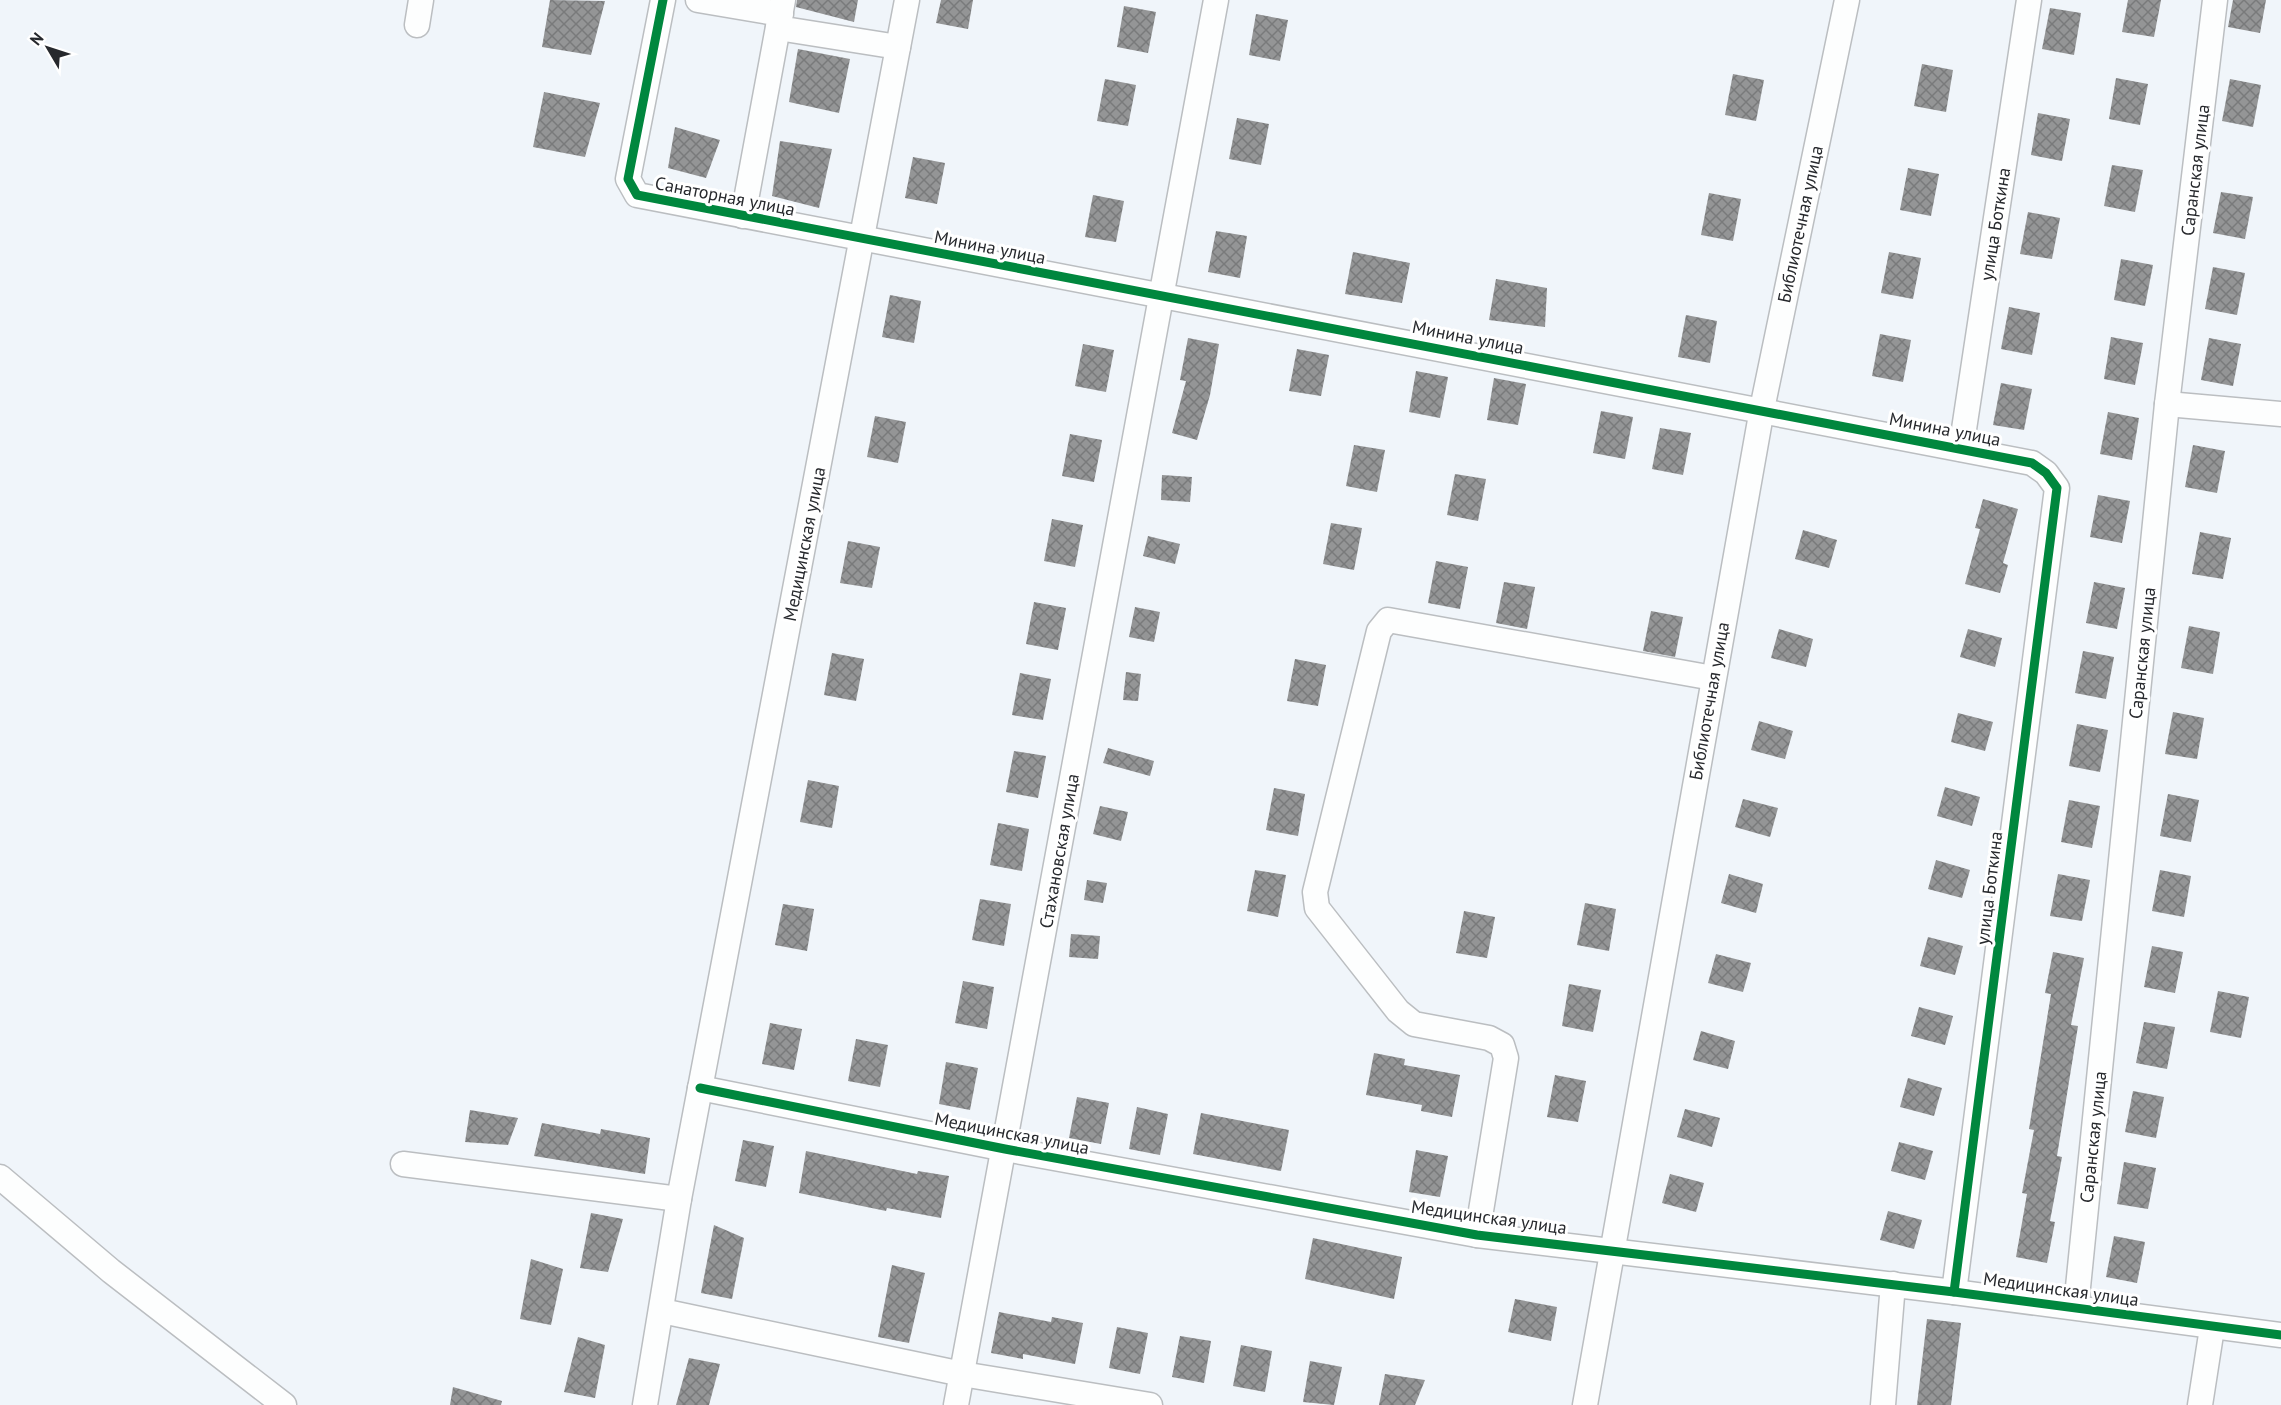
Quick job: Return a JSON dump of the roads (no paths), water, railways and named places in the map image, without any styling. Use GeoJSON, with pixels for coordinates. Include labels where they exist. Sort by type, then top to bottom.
{"type":"FeatureCollection","features":[{"type":"Feature","properties":{"kind":"street"},"geometry":{"type":"LineString","coordinates":[[417,25],[421,0]]}},
{"type":"Feature","properties":{"kind":"street","name":"Санаторная улица"},"geometry":{"type":"LineString","coordinates":[[663,0],[628,179],[637,195],[862,239]]}},
{"type":"Feature","properties":{"kind":"street"},"geometry":{"type":"LineString","coordinates":[[698,0],[781,14],[898,47]]}},
{"type":"Feature","properties":{"kind":"street","name":"Медицинская улица"},"geometry":{"type":"LineString","coordinates":[[645,1405],[679,1199],[907,0]]}},
{"type":"Feature","properties":{"kind":"street"},"geometry":{"type":"LineString","coordinates":[[1161,297],[1216,0]]}},
{"type":"Feature","properties":{"kind":"street","name":"Библиотечная улица"},"geometry":{"type":"LineString","coordinates":[[1585,1405],[1762,409],[1847,0]]}},
{"type":"Feature","properties":{"kind":"street","name":"улица Боткина"},"geometry":{"type":"LineString","coordinates":[[1961,449],[2029,0]]}},
{"type":"Feature","properties":{"kind":"street","name":"Саранская улица"},"geometry":{"type":"LineString","coordinates":[[2076,1307],[2167,404],[2215,0]]}},
{"type":"Feature","properties":{"kind":"street"},"geometry":{"type":"LineString","coordinates":[[743,216],[781,14]]}},
{"type":"Feature","properties":{"kind":"street","name":"Минина улица"},"geometry":{"type":"LineString","coordinates":[[862,239],[1762,409],[2032,463],[2046,473],[2057,488]]}},
{"type":"Feature","properties":{"kind":"street","name":"Стахановская улица"},"geometry":{"type":"LineString","coordinates":[[956,1405],[1161,297]]}},
{"type":"Feature","properties":{"kind":"street"},"geometry":{"type":"LineString","coordinates":[[2167,404],[2281,414]]}},
{"type":"Feature","properties":{"kind":"street","name":"улица Боткина"},"geometry":{"type":"LineString","coordinates":[[1954,1292],[2057,488]]}},
{"type":"Feature","properties":{"kind":"street"},"geometry":{"type":"LineString","coordinates":[[1477,1235],[1506,1058],[1502,1045],[1489,1038],[1414,1024],[1398,1011],[1317,908],[1315,892],[1378,631],[1388,620],[1713,678]]}},
{"type":"Feature","properties":{"kind":"street","name":"Медицинская улица"},"geometry":{"type":"LineString","coordinates":[[700,1088],[1005,1149],[1477,1235],[1893,1284],[2076,1307],[2212,1328],[2281,1335]]}},
{"type":"Feature","properties":{"kind":"street"},"geometry":{"type":"LineString","coordinates":[[403,1164],[679,1199]]}},
{"type":"Feature","properties":{"kind":"street"},"geometry":{"type":"LineString","coordinates":[[0,1177],[111,1271],[284,1405]]}},
{"type":"Feature","properties":{"kind":"street"},"geometry":{"type":"LineString","coordinates":[[1883,1405],[1893,1284]]}},
{"type":"Feature","properties":{"kind":"street"},"geometry":{"type":"LineString","coordinates":[[662,1311],[962,1374],[1150,1405]]}},
{"type":"Feature","properties":{"kind":"street"},"geometry":{"type":"LineString","coordinates":[[2200,1405],[2212,1328]]}}]}
